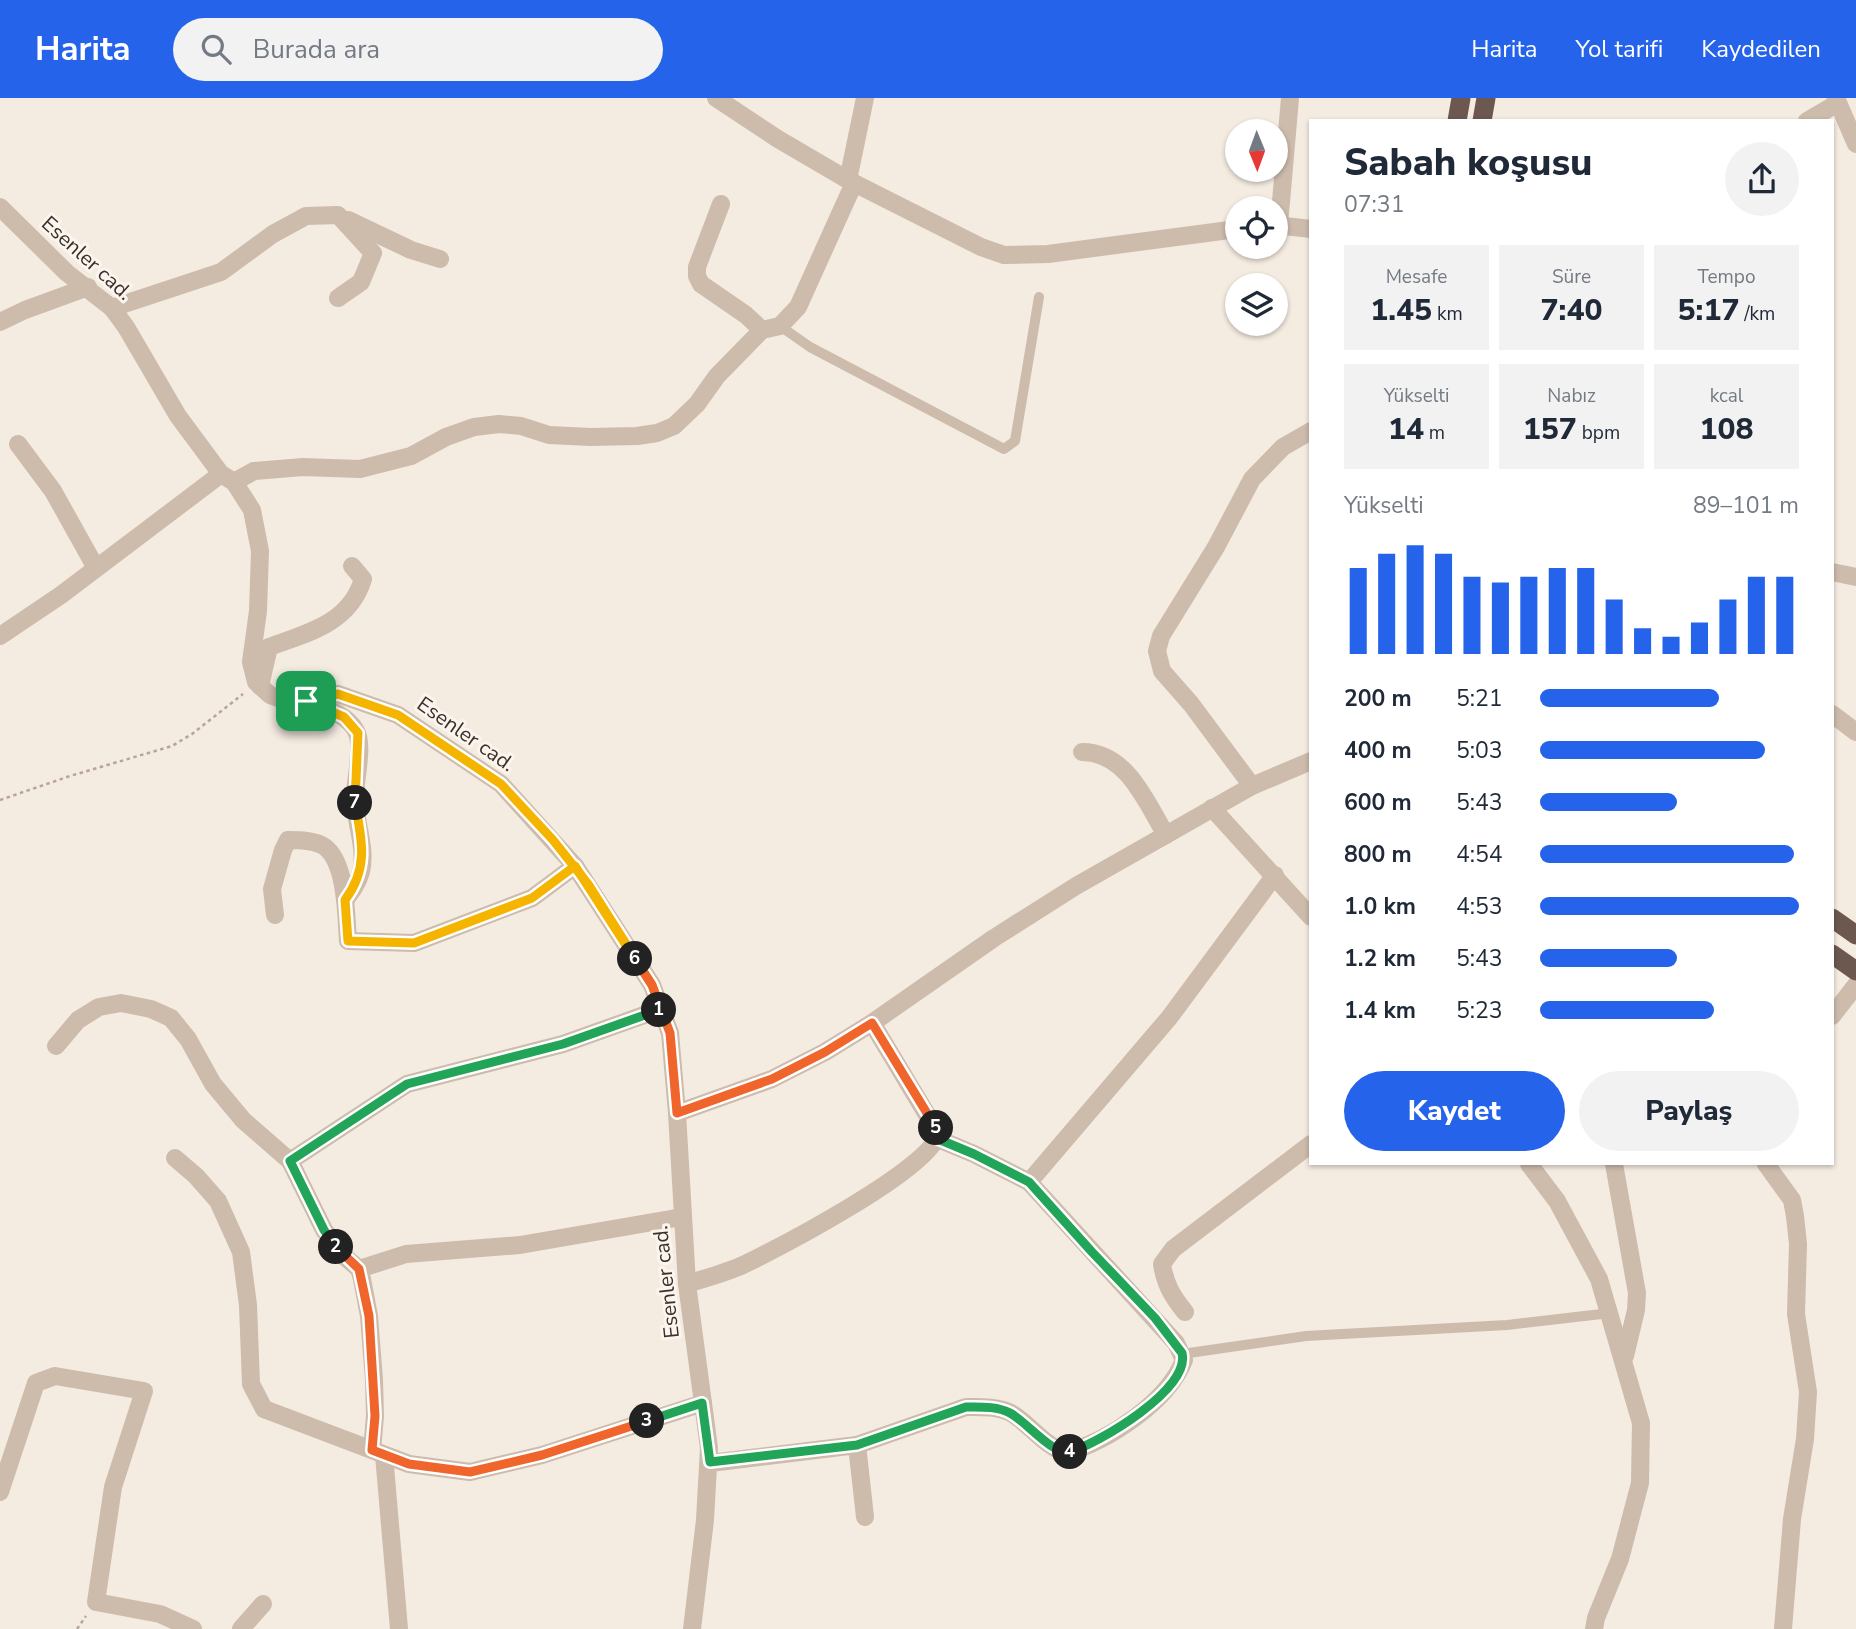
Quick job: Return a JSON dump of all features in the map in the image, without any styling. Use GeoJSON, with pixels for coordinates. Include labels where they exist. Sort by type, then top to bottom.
{"type":"FeatureCollection","features":[{"type":"Feature","properties":{"kind":"highway"},"geometry":{"type":"LineString","coordinates":[[1457,119],[1461,98]]}},
{"type":"Feature","properties":{"kind":"highway"},"geometry":{"type":"LineString","coordinates":[[1482,119],[1486,98]]}},
{"type":"Feature","properties":{"kind":"highway"},"geometry":{"type":"LineString","coordinates":[[1834,919],[1856,935]]}},
{"type":"Feature","properties":{"kind":"highway"},"geometry":{"type":"LineString","coordinates":[[1834,955],[1856,971]]}},
{"type":"Feature","properties":{"kind":"street"},"geometry":{"type":"LineString","coordinates":[[716,98],[851,182],[960,237],[1004,255],[1048,254],[1225,231]]}},
{"type":"Feature","properties":{"kind":"street"},"geometry":{"type":"LineString","coordinates":[[0,636],[24,622],[96,568],[228,478],[254,471],[303,467],[360,469],[411,456],[446,436],[474,427],[499,424],[521,426],[549,435],[603,437],[657,433],[674,426],[762,330],[780,326],[797,307],[851,182],[865,98]]}},
{"type":"Feature","properties":{"kind":"street"},"geometry":{"type":"LineString","coordinates":[[1281,196],[1290,98]]}},
{"type":"Feature","properties":{"kind":"street"},"geometry":{"type":"LineString","coordinates":[[1810,119],[1837,100],[1856,144]]}},
{"type":"Feature","properties":{"kind":"street"},"geometry":{"type":"LineString","coordinates":[[721,204],[697,267],[697,276],[701,284],[762,330]]}},
{"type":"Feature","properties":{"kind":"street","name":"Esenler cad."},"geometry":{"type":"LineString","coordinates":[[0,207],[68,273],[111,308],[126,327],[178,416],[252,510],[260,551],[258,611],[251,662],[258,684],[277,698],[306,701],[338,694],[398,715],[501,784],[575,866],[652,985],[670,1033],[687,1284],[710,1462],[692,1629]]}},
{"type":"Feature","properties":{"kind":"street"},"geometry":{"type":"LineString","coordinates":[[338,215],[373,253],[361,282],[338,298]]}},
{"type":"Feature","properties":{"kind":"street"},"geometry":{"type":"LineString","coordinates":[[111,308],[221,272],[273,233],[306,216],[338,215],[411,250],[440,259]]}},
{"type":"Feature","properties":{"kind":"street"},"geometry":{"type":"LineString","coordinates":[[1288,226],[1309,229]]}},
{"type":"Feature","properties":{"kind":"street"},"geometry":{"type":"LineString","coordinates":[[0,322],[88,287]]}},
{"type":"Feature","properties":{"kind":"street"},"geometry":{"type":"LineString","coordinates":[[1252,786],[1191,704],[1162,671],[1157,651],[1161,636],[1216,547],[1252,479],[1283,447],[1309,431]]}},
{"type":"Feature","properties":{"kind":"street"},"geometry":{"type":"LineString","coordinates":[[18,444],[54,491],[96,568]]}},
{"type":"Feature","properties":{"kind":"street"},"geometry":{"type":"LineString","coordinates":[[258,684],[269,647],[330,624],[359,595],[363,579],[352,566]]}},
{"type":"Feature","properties":{"kind":"street"},"geometry":{"type":"LineString","coordinates":[[1834,572],[1856,578]]}},
{"type":"Feature","properties":{"kind":"street"},"geometry":{"type":"LineString","coordinates":[[306,701],[344,717],[358,733],[355,799],[361,833],[362,870],[355,887],[345,900]]}},
{"type":"Feature","properties":{"kind":"street"},"geometry":{"type":"LineString","coordinates":[[1834,716],[1856,732]]}},
{"type":"Feature","properties":{"kind":"street"},"geometry":{"type":"LineString","coordinates":[[1083,752],[1094,752],[1109,758],[1128,772],[1166,835]]}},
{"type":"Feature","properties":{"kind":"street"},"geometry":{"type":"LineString","coordinates":[[677,1113],[772,1079],[825,1052],[1076,886],[1252,786],[1309,762]]}},
{"type":"Feature","properties":{"kind":"street"},"geometry":{"type":"LineString","coordinates":[[1212,808],[1309,915]]}},
{"type":"Feature","properties":{"kind":"street"},"geometry":{"type":"LineString","coordinates":[[275,915],[272,889],[288,840],[305,840],[325,847],[335,862],[344,887],[348,941],[414,943],[532,898],[575,866]]}},
{"type":"Feature","properties":{"kind":"street"},"geometry":{"type":"LineString","coordinates":[[1029,1182],[1169,1018],[1275,875]]}},
{"type":"Feature","properties":{"kind":"street"},"geometry":{"type":"LineString","coordinates":[[1834,1013],[1856,985]]}},
{"type":"Feature","properties":{"kind":"street"},"geometry":{"type":"LineString","coordinates":[[55,1046],[78,1020],[99,1007],[121,1003],[151,1009],[171,1018],[188,1039],[220,1093],[243,1120],[290,1161],[324,1230],[344,1256],[359,1269],[369,1316],[378,1452],[400,1629]]}},
{"type":"Feature","properties":{"kind":"street"},"geometry":{"type":"LineString","coordinates":[[290,1161],[407,1084],[563,1044],[661,1009]]}},
{"type":"Feature","properties":{"kind":"street"},"geometry":{"type":"LineString","coordinates":[[687,1284],[741,1266],[853,1205],[915,1165],[938,1139],[930,1116],[872,1023]]}},
{"type":"Feature","properties":{"kind":"street"},"geometry":{"type":"LineString","coordinates":[[710,1462],[857,1445],[966,1407],[1010,1412],[1051,1445],[1066,1453],[1084,1447],[1141,1415],[1180,1371],[1184,1360],[1182,1353],[1155,1318],[1029,1182],[938,1139]]}},
{"type":"Feature","properties":{"kind":"street"},"geometry":{"type":"LineString","coordinates":[[1185,1312],[1171,1294],[1164,1279],[1162,1264],[1173,1249],[1309,1146]]}},
{"type":"Feature","properties":{"kind":"street"},"geometry":{"type":"LineString","coordinates":[[175,1158],[196,1176],[218,1201],[241,1252],[248,1305],[251,1384],[264,1409],[409,1464],[470,1472],[542,1455],[702,1403]]}},
{"type":"Feature","properties":{"kind":"street"},"geometry":{"type":"LineString","coordinates":[[1530,1165],[1558,1201],[1599,1279],[1641,1423],[1640,1483],[1620,1559],[1594,1629]]}},
{"type":"Feature","properties":{"kind":"street"},"geometry":{"type":"LineString","coordinates":[[1614,1165],[1637,1293],[1636,1310],[1624,1362]]}},
{"type":"Feature","properties":{"kind":"street"},"geometry":{"type":"LineString","coordinates":[[1767,1165],[1792,1200],[1795,1216],[1798,1244],[1796,1314],[1808,1392],[1805,1439],[1792,1520],[1783,1629]]}},
{"type":"Feature","properties":{"kind":"street"},"geometry":{"type":"LineString","coordinates":[[359,1269],[406,1254],[520,1245],[682,1217]]}},
{"type":"Feature","properties":{"kind":"street"},"geometry":{"type":"LineString","coordinates":[[0,1492],[36,1383],[55,1376],[144,1391],[113,1487],[96,1602],[160,1614],[193,1629]]}},
{"type":"Feature","properties":{"kind":"street"},"geometry":{"type":"LineString","coordinates":[[857,1445],[865,1517]]}},
{"type":"Feature","properties":{"kind":"street"},"geometry":{"type":"LineString","coordinates":[[241,1629],[263,1604]]}},
{"type":"Feature","properties":{"kind":"lane"},"geometry":{"type":"LineString","coordinates":[[780,326],[810,347],[1004,449],[1015,441],[1039,297]]}},
{"type":"Feature","properties":{"kind":"lane"},"geometry":{"type":"LineString","coordinates":[[1182,1353],[1306,1336],[1507,1325],[1610,1313]]}},
{"type":"Feature","properties":{"kind":"path"},"geometry":{"type":"LineString","coordinates":[[0,800],[172,746],[258,684]]}},
{"type":"Feature","properties":{"kind":"route"},"geometry":{"type":"LineString","coordinates":[[306,701],[338,694],[398,715],[501,784],[553,840],[575,866],[588,884],[652,985],[661,1009],[563,1044],[407,1084],[290,1161],[324,1230],[332,1243],[359,1269],[362,1279],[369,1316],[374,1380],[372,1450],[409,1464],[470,1472],[542,1455],[702,1403],[710,1462],[857,1445],[966,1407],[996,1408],[1010,1412],[1059,1451],[1066,1453],[1084,1447],[1141,1415],[1180,1371],[1184,1360],[1176,1343],[1029,1182],[938,1139],[930,1116],[872,1023],[825,1052],[772,1079],[677,1113],[670,1033],[652,985],[575,866],[532,898],[414,943],[348,941],[345,900],[355,887],[362,870],[361,833],[355,799],[358,733],[344,717],[306,701]]}}]}
